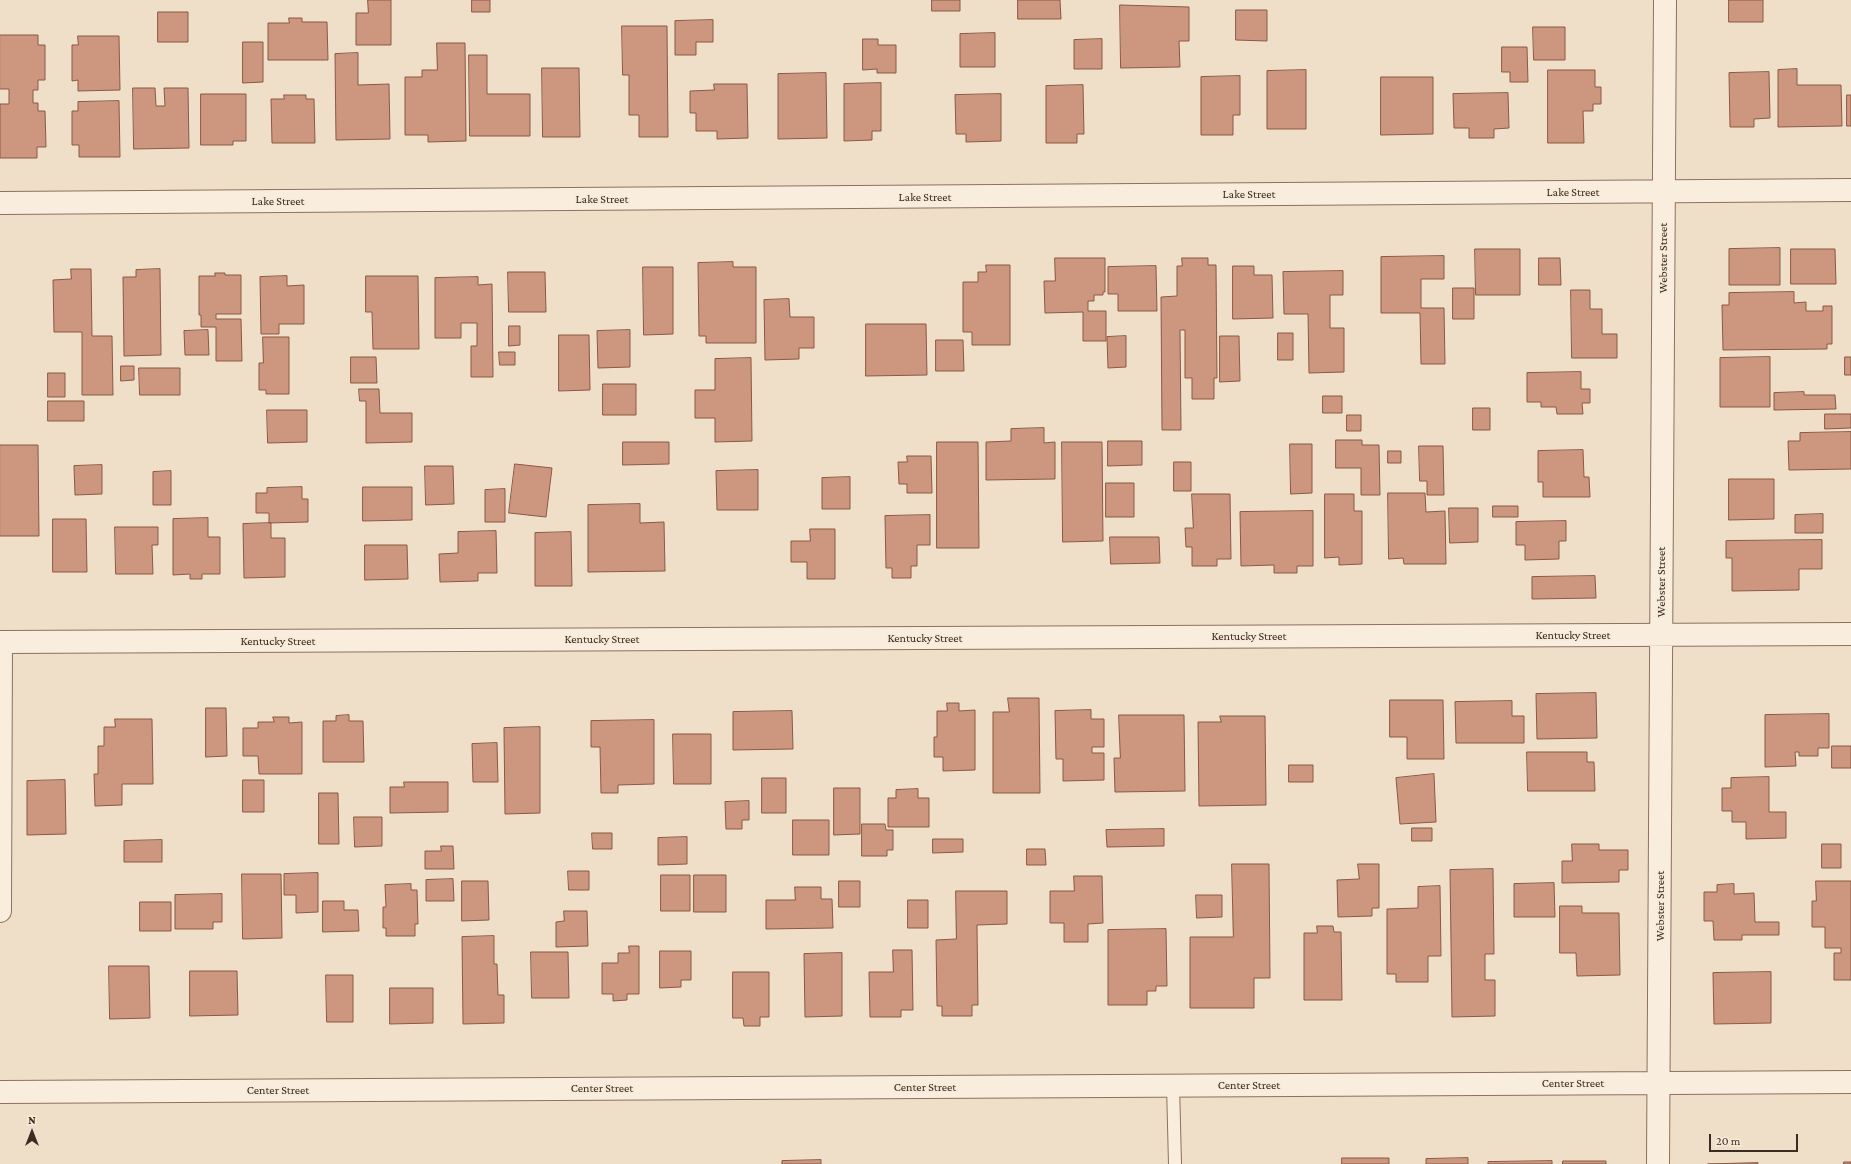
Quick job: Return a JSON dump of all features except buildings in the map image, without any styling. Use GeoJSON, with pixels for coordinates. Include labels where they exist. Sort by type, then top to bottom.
{"type":"FeatureCollection","features":[{"type":"Feature","properties":{"kind":"street","name":"Webster Street"},"geometry":{"type":"LineString","coordinates":[[1658,1164],[1665,0]]}},
{"type":"Feature","properties":{"kind":"street","name":"Lake Street"},"geometry":{"type":"LineString","coordinates":[[0,203],[1851,190]]}},
{"type":"Feature","properties":{"kind":"street","name":"Kentucky Street"},"geometry":{"type":"LineString","coordinates":[[1,642],[1851,634]]}},
{"type":"Feature","properties":{"kind":"street"},"geometry":{"type":"LineString","coordinates":[[0,911],[1,642]]}},
{"type":"Feature","properties":{"kind":"street","name":"Center Street"},"geometry":{"type":"LineString","coordinates":[[0,1092],[1851,1082]]}},
{"type":"Feature","properties":{"kind":"lane"},"geometry":{"type":"LineString","coordinates":[[1173,1085],[1175,1164]]}}]}
